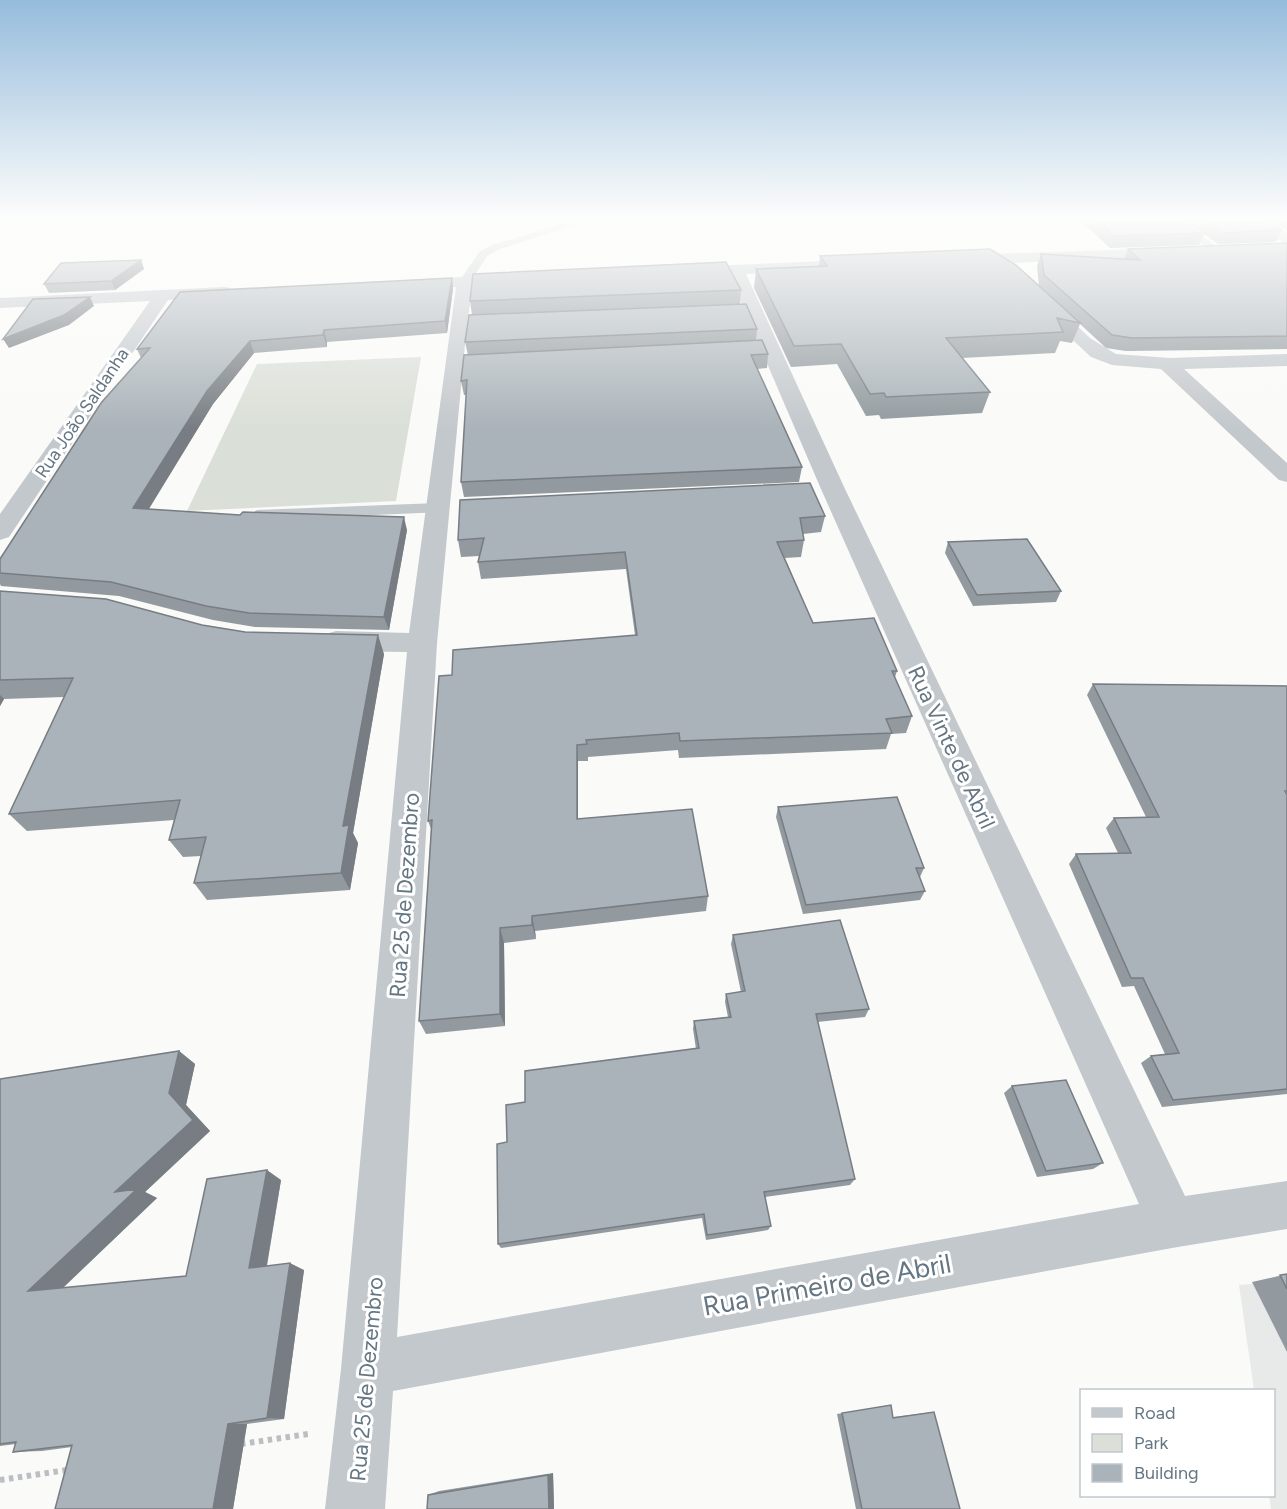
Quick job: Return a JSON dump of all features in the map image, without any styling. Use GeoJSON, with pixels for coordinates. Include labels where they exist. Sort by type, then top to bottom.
{"type":"FeatureCollection","features":[{"type":"Feature","properties":{"kind":"street","name":"Rua 25 de Dezembro"},"geometry":{"type":"LineString","coordinates":[[355,1509],[368,1369],[422,643],[450,507],[465,287]]}},
{"type":"Feature","properties":{"kind":"street","name":"Rua Vinte de Abril"},"geometry":{"type":"LineString","coordinates":[[741,287],[821,490],[1172,1223]]}},
{"type":"Feature","properties":{"kind":"street"},"geometry":{"type":"LineString","coordinates":[[0,303],[235,291]]}},
{"type":"Feature","properties":{"kind":"street"},"geometry":{"type":"LineString","coordinates":[[1030,291],[1098,354],[1120,361],[1164,363],[1287,360]]}},
{"type":"Feature","properties":{"kind":"street","name":"Rua João Saldanha"},"geometry":{"type":"LineString","coordinates":[[0,532],[163,294]]}},
{"type":"Feature","properties":{"kind":"street"},"geometry":{"type":"LineString","coordinates":[[1164,363],[1287,475]]}},
{"type":"Feature","properties":{"kind":"street"},"geometry":{"type":"LineString","coordinates":[[315,640],[422,643]]}},
{"type":"Feature","properties":{"kind":"street","name":"Rua Primeiro de Abril"},"geometry":{"type":"LineString","coordinates":[[368,1369],[1172,1223],[1287,1205]]}},
{"type":"Feature","properties":{"kind":"lane"},"geometry":{"type":"LineString","coordinates":[[241,515],[450,507]]}},
{"type":"Feature","properties":{"kind":"path"},"geometry":{"type":"LineString","coordinates":[[234,1445],[363,1425]]}},
{"type":"Feature","properties":{"kind":"path"},"geometry":{"type":"LineString","coordinates":[[0,1480],[70,1470]]}},
{"type":"Feature","properties":{"kind":"shaded area"},"geometry":{"type":"Polygon","coordinates":[[[1287,1281],[1287,1509],[1271,1509],[1269,1497],[1275,1497],[1275,1389],[1254,1389],[1239,1285],[1287,1281]]]}},
{"type":"Feature","properties":{"kind":"green space"},"geometry":{"type":"Polygon","coordinates":[[[421,357],[396,501],[187,511],[257,364],[421,357]]]}},
{"type":"Feature","properties":{"kind":"building"},"geometry":{"type":"Polygon","coordinates":[[[269,287],[450,287],[445,321],[324,330],[323,335],[250,341],[207,391],[133,508],[240,515],[243,512],[404,517],[384,617],[249,613],[206,606],[111,582],[0,573],[0,559],[101,403],[150,348],[137,349],[180,292],[269,287]]]}},
{"type":"Feature","properties":{"kind":"building"},"geometry":{"type":"Polygon","coordinates":[[[472,287],[740,287],[741,290],[470,301],[472,287]]]}},
{"type":"Feature","properties":{"kind":"building"},"geometry":{"type":"Polygon","coordinates":[[[765,287],[1041,287],[1080,323],[1057,318],[1063,332],[946,338],[990,392],[886,397],[884,393],[870,394],[841,344],[794,346],[765,287]]]}},
{"type":"Feature","properties":{"kind":"building"},"geometry":{"type":"Polygon","coordinates":[[[1058,287],[1287,287],[1287,336],[1132,338],[1112,335],[1058,287]]]}},
{"type":"Feature","properties":{"kind":"building"},"geometry":{"type":"Polygon","coordinates":[[[90,297],[64,315],[3,339],[33,299],[90,297]]]}},
{"type":"Feature","properties":{"kind":"building"},"geometry":{"type":"Polygon","coordinates":[[[746,304],[757,329],[465,342],[469,315],[746,304]]]}},
{"type":"Feature","properties":{"kind":"building"},"geometry":{"type":"Polygon","coordinates":[[[762,340],[768,354],[751,355],[802,467],[461,482],[467,380],[461,381],[464,355],[762,340]]]}},
{"type":"Feature","properties":{"kind":"building"},"geometry":{"type":"Polygon","coordinates":[[[810,483],[825,516],[800,518],[804,540],[777,542],[813,623],[874,618],[897,671],[892,671],[912,716],[886,719],[892,733],[680,741],[679,733],[586,740],[587,744],[577,745],[577,819],[692,809],[708,896],[532,916],[532,925],[500,928],[500,1014],[419,1021],[432,820],[428,821],[439,676],[452,675],[453,650],[637,635],[625,552],[478,562],[484,538],[458,540],[460,500],[810,483]]]}},
{"type":"Feature","properties":{"kind":"building"},"geometry":{"type":"Polygon","coordinates":[[[1027,539],[1061,591],[977,595],[948,542],[1027,539]]]}},
{"type":"Feature","properties":{"kind":"building"},"geometry":{"type":"Polygon","coordinates":[[[0,591],[106,599],[202,625],[245,632],[378,635],[343,826],[349,825],[341,873],[194,883],[206,837],[169,840],[180,800],[9,814],[73,678],[0,680],[0,591]]]}},
{"type":"Feature","properties":{"kind":"building"},"geometry":{"type":"Polygon","coordinates":[[[1093,684],[1287,686],[1287,791],[1285,791],[1287,795],[1287,1089],[1173,1100],[1151,1056],[1179,1053],[1143,978],[1131,978],[1076,854],[1131,853],[1114,818],[1159,817],[1093,684]]]}},
{"type":"Feature","properties":{"kind":"building"},"geometry":{"type":"Polygon","coordinates":[[[897,797],[924,868],[916,868],[925,891],[806,905],[778,807],[897,797]]]}},
{"type":"Feature","properties":{"kind":"building"},"geometry":{"type":"Polygon","coordinates":[[[840,920],[869,1009],[816,1014],[855,1179],[764,1192],[771,1226],[707,1235],[704,1214],[498,1244],[497,1144],[507,1142],[506,1105],[525,1102],[525,1071],[699,1048],[694,1021],[731,1017],[726,994],[745,991],[733,935],[840,920]]]}},
{"type":"Feature","properties":{"kind":"building"},"geometry":{"type":"Polygon","coordinates":[[[179,1051],[169,1093],[193,1120],[115,1192],[137,1189],[28,1291],[186,1276],[207,1179],[267,1170],[249,1268],[290,1263],[267,1418],[228,1424],[213,1509],[55,1509],[72,1445],[13,1452],[16,1442],[0,1444],[0,1079],[179,1051]]]}},
{"type":"Feature","properties":{"kind":"building"},"geometry":{"type":"Polygon","coordinates":[[[1066,1080],[1103,1163],[1046,1171],[1012,1086],[1066,1080]]]}},
{"type":"Feature","properties":{"kind":"building"},"geometry":{"type":"Polygon","coordinates":[[[1287,1274],[1287,1289],[1280,1275],[1287,1274]]]}},
{"type":"Feature","properties":{"kind":"building"},"geometry":{"type":"Polygon","coordinates":[[[891,1405],[893,1418],[934,1412],[960,1509],[862,1509],[842,1413],[891,1405]]]}},
{"type":"Feature","properties":{"kind":"building"},"geometry":{"type":"Polygon","coordinates":[[[548,1475],[549,1509],[427,1509],[428,1495],[548,1475]]]}}]}
